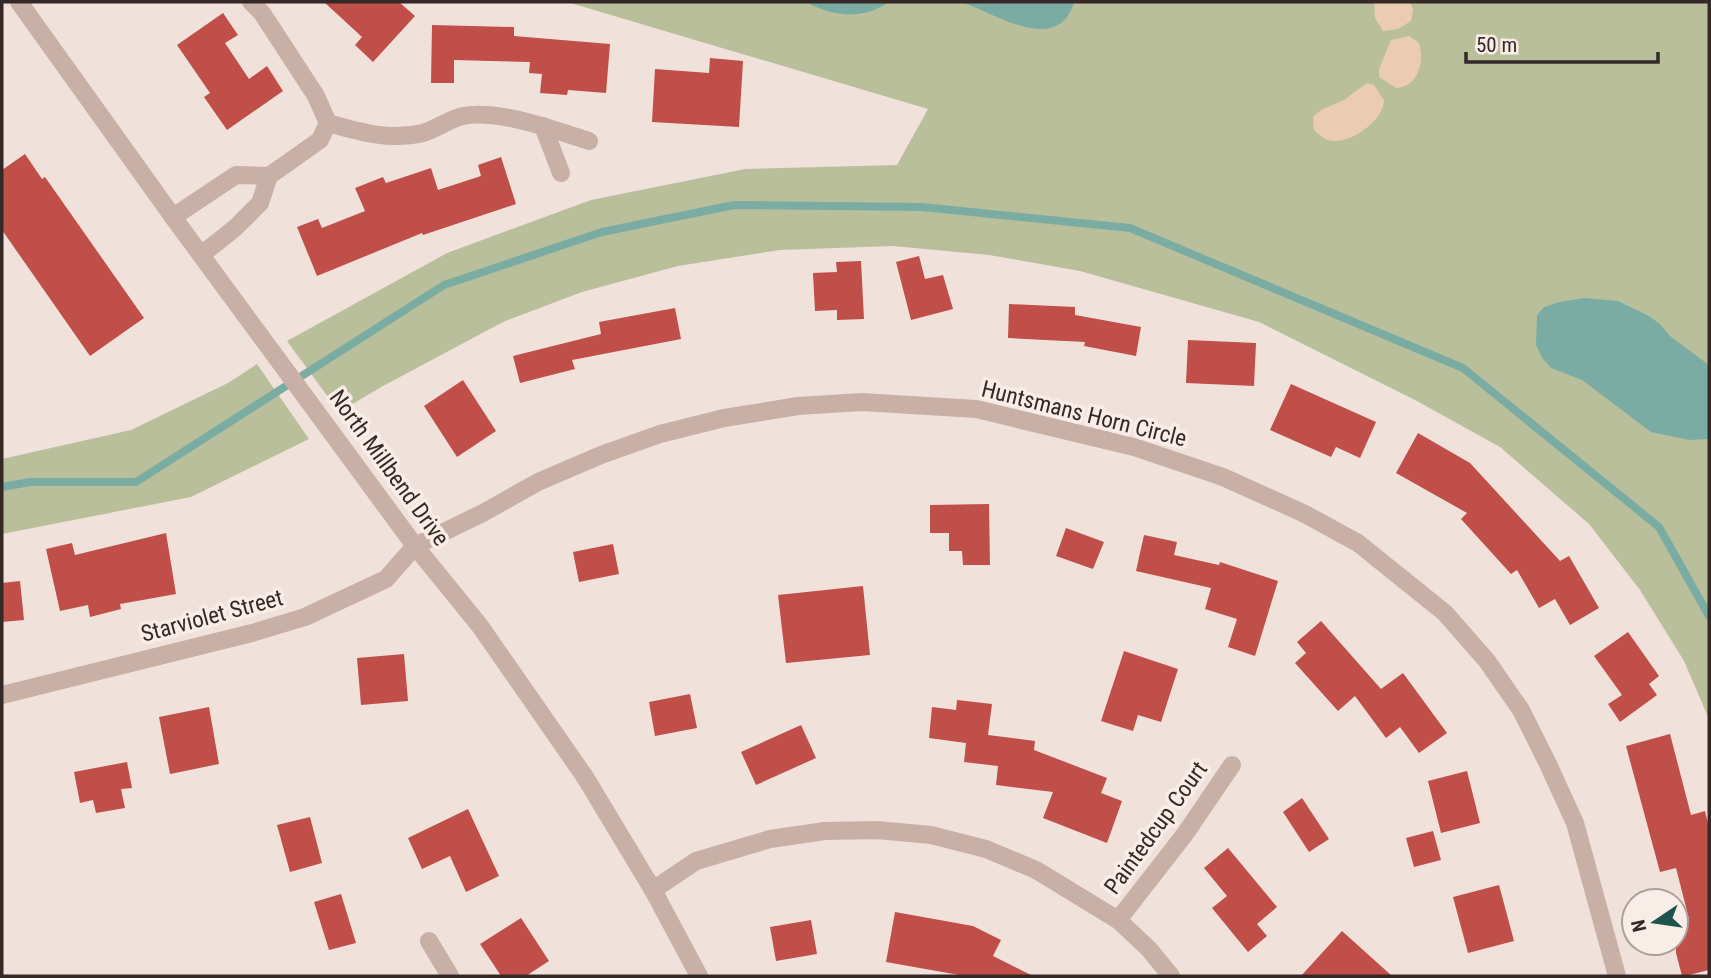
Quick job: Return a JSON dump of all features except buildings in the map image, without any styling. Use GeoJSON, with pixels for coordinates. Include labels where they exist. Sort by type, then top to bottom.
{"type":"FeatureCollection","features":[{"type":"Feature","properties":{"kind":"street","name":"North Millbend Drive"},"geometry":{"type":"LineString","coordinates":[[19,2],[415,546],[480,626],[585,777],[653,890],[699,976]]}},
{"type":"Feature","properties":{"kind":"street"},"geometry":{"type":"LineString","coordinates":[[251,2],[262,13],[316,96],[328,123]]}},
{"type":"Feature","properties":{"kind":"street"},"geometry":{"type":"LineString","coordinates":[[328,123],[387,137],[424,133],[463,116],[500,116],[589,141]]}},
{"type":"Feature","properties":{"kind":"street"},"geometry":{"type":"LineString","coordinates":[[201,255],[235,228],[260,203],[269,176],[320,139],[328,123]]}},
{"type":"Feature","properties":{"kind":"street"},"geometry":{"type":"LineString","coordinates":[[543,127],[561,173]]}},
{"type":"Feature","properties":{"kind":"street"},"geometry":{"type":"LineString","coordinates":[[173,217],[236,175],[269,176]]}},
{"type":"Feature","properties":{"kind":"street","name":"Huntsmans Horn Circle"},"geometry":{"type":"LineString","coordinates":[[415,546],[483,513],[538,482],[601,455],[660,434],[723,418],[798,406],[862,402],[976,410],[1134,447],[1223,477],[1305,514],[1358,543],[1445,613],[1487,661],[1521,710],[1575,823],[1617,976]]}},
{"type":"Feature","properties":{"kind":"street","name":"Starviolet Street"},"geometry":{"type":"LineString","coordinates":[[2,695],[252,633],[305,617],[386,579],[415,546]]}},
{"type":"Feature","properties":{"kind":"street","name":"Paintedcup Court"},"geometry":{"type":"LineString","coordinates":[[1118,920],[1185,834],[1232,765]]}},
{"type":"Feature","properties":{"kind":"street","name":"Paintedcup Court"},"geometry":{"type":"LineString","coordinates":[[653,890],[696,861],[770,839],[825,831],[877,830],[931,835],[986,849],[1036,870],[1118,920],[1149,949],[1171,976]]}},
{"type":"Feature","properties":{"kind":"street"},"geometry":{"type":"LineString","coordinates":[[429,941],[450,976]]}},
{"type":"Feature","properties":{"kind":"green space"},"geometry":{"type":"Polygon","coordinates":[[[567,2],[1709,2],[1709,719],[1684,661],[1640,590],[1589,524],[1500,447],[1415,400],[1259,322],[1080,271],[989,255],[893,246],[780,250],[678,266],[582,292],[503,322],[339,412],[287,341],[447,253],[591,200],[745,169],[897,165],[928,109],[567,2]]]}},
{"type":"Feature","properties":{"kind":"green space"},"geometry":{"type":"Polygon","coordinates":[[[257,364],[309,439],[191,497],[2,534],[2,459],[131,430],[228,383],[257,364]]]}},
{"type":"Feature","properties":{"kind":"sand"},"geometry":{"type":"Polygon","coordinates":[[[1374,2],[1410,2],[1413,10],[1411,21],[1398,29],[1383,31],[1375,18],[1374,2]]]}},
{"type":"Feature","properties":{"kind":"sand"},"geometry":{"type":"Polygon","coordinates":[[[1409,36],[1419,43],[1420,65],[1410,83],[1396,88],[1379,77],[1379,69],[1391,40],[1409,36]]]}},
{"type":"Feature","properties":{"kind":"sand"},"geometry":{"type":"Polygon","coordinates":[[[1367,83],[1374,85],[1384,100],[1379,115],[1373,122],[1359,133],[1342,140],[1328,140],[1314,130],[1313,117],[1321,110],[1344,100],[1367,83]]]}},
{"type":"Feature","properties":{"kind":"water"},"geometry":{"type":"Polygon","coordinates":[[[806,2],[889,2],[869,12],[848,14],[827,11],[806,2]]]}},
{"type":"Feature","properties":{"kind":"water"},"geometry":{"type":"Polygon","coordinates":[[[961,2],[1074,2],[1066,18],[1054,27],[1040,29],[1024,27],[961,2]]]}},
{"type":"Feature","properties":{"kind":"water"},"geometry":{"type":"Polygon","coordinates":[[[1584,298],[1618,301],[1649,316],[1670,336],[1709,365],[1709,439],[1689,440],[1651,432],[1582,380],[1551,368],[1542,358],[1536,345],[1537,315],[1544,307],[1584,298]]]}},
{"type":"Feature","properties":{"kind":"waterway"},"geometry":{"type":"LineString","coordinates":[[2,487],[30,482],[136,482],[444,285],[602,232],[734,205],[922,207],[1130,228],[1463,368],[1659,527],[1709,616]]}}]}
